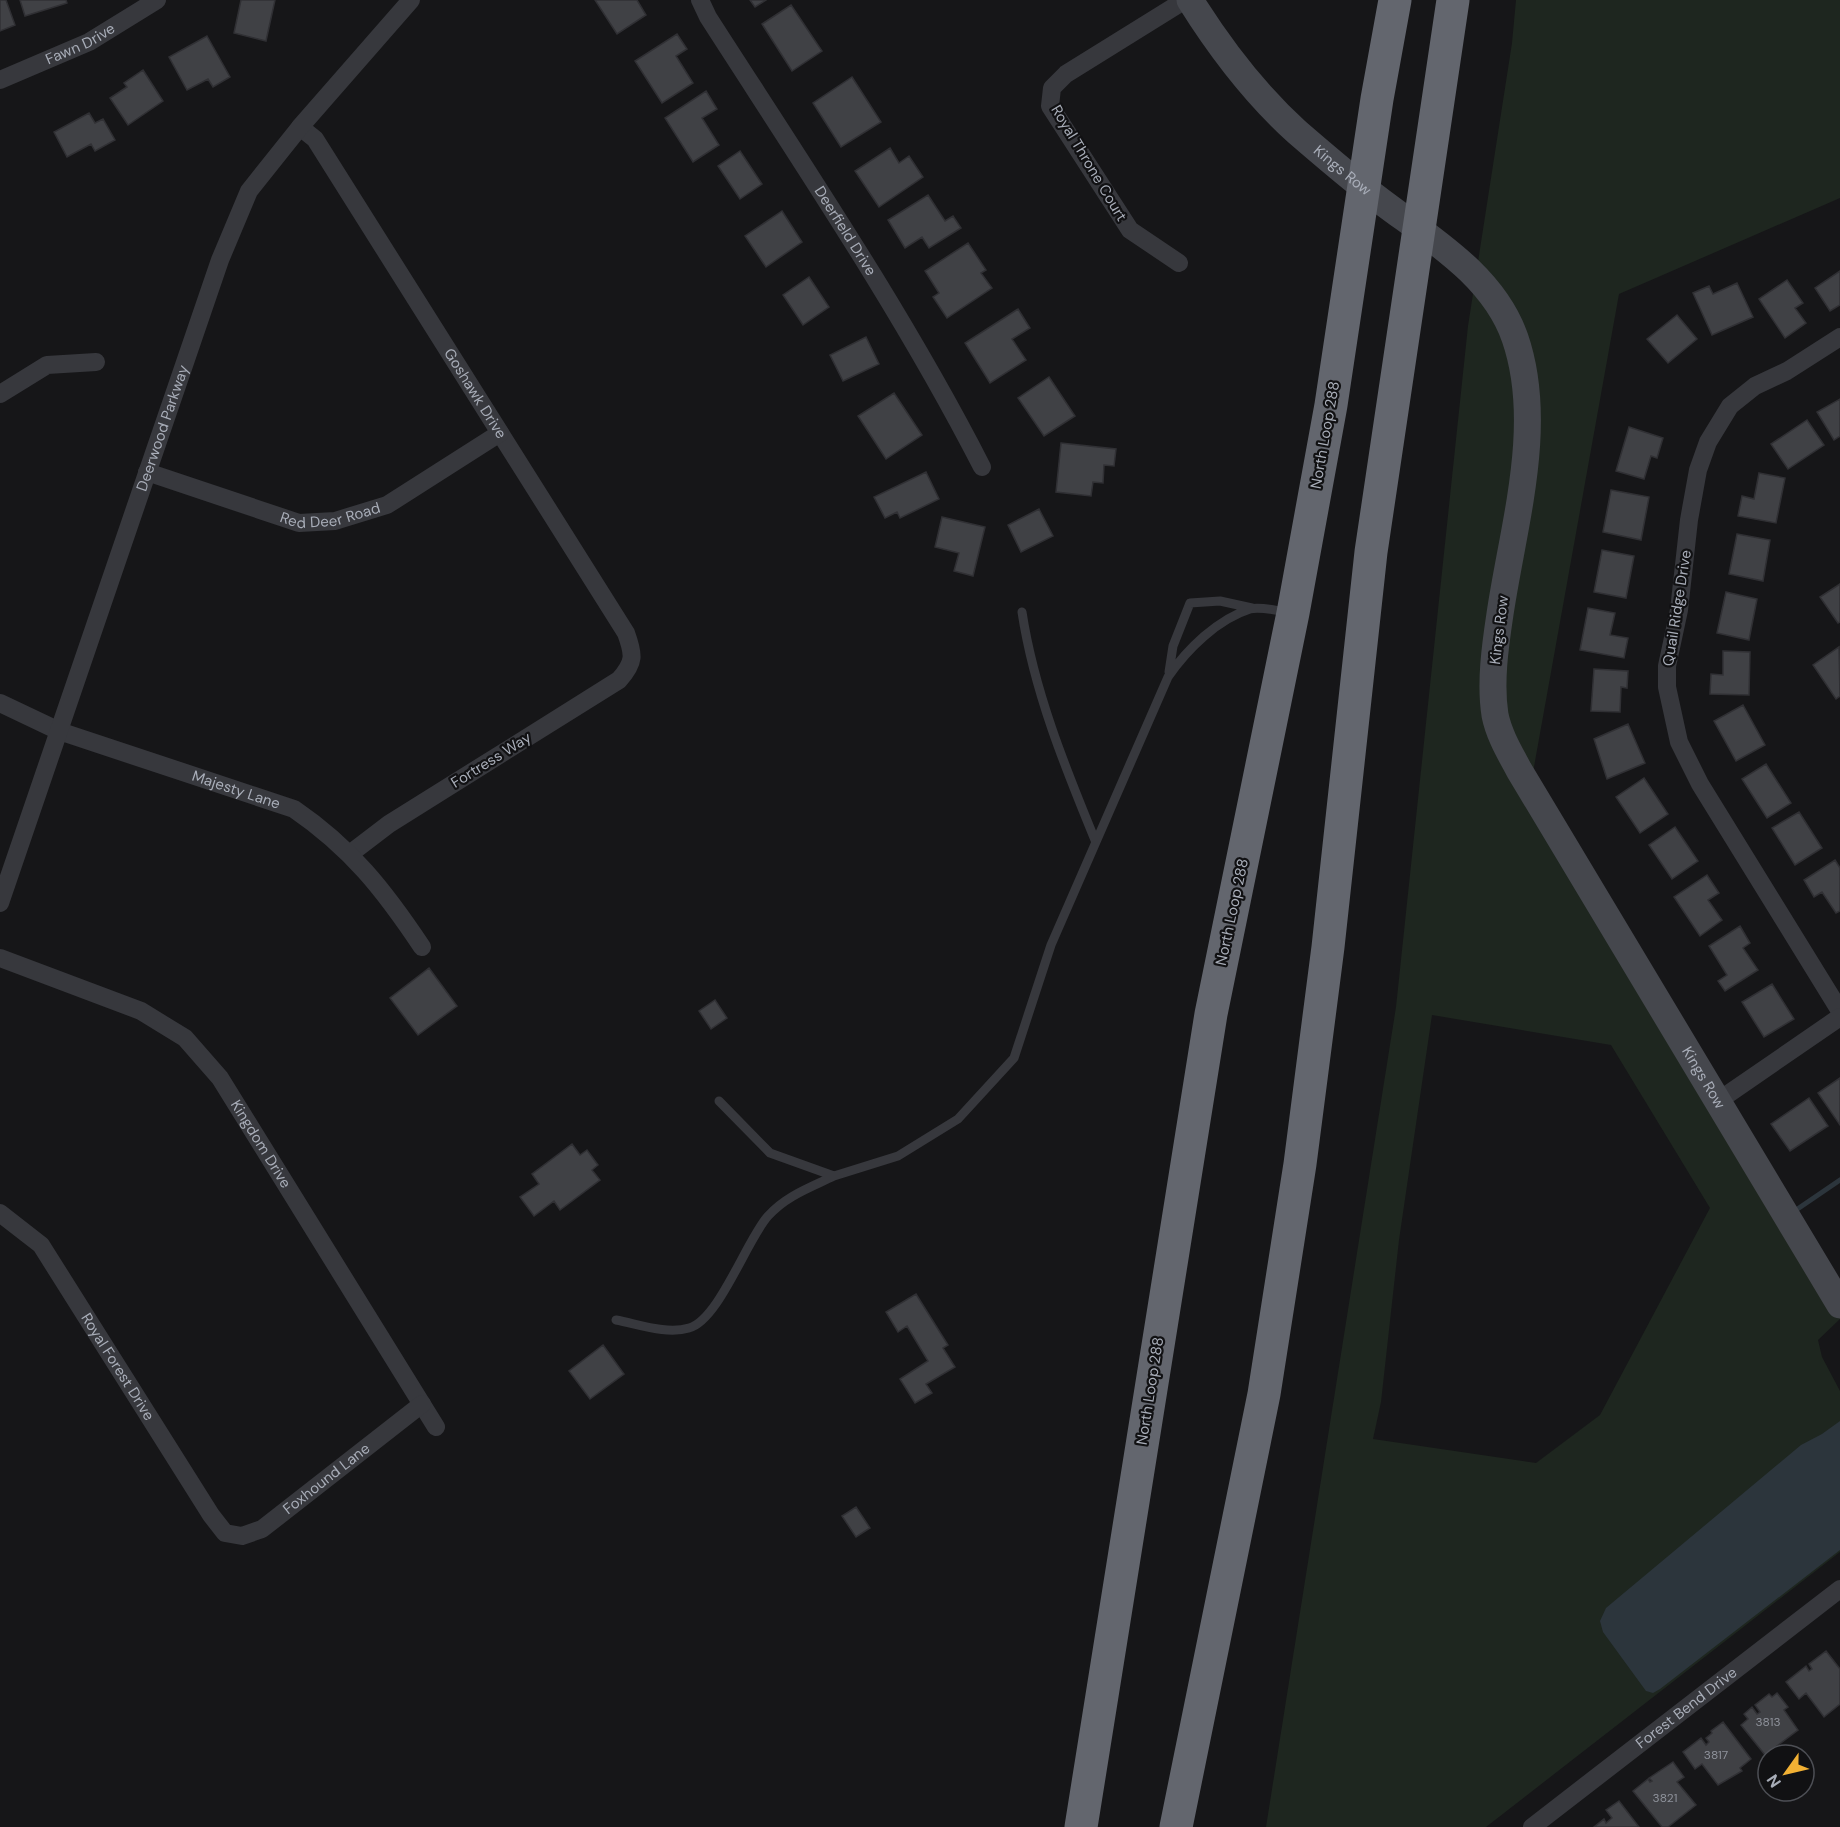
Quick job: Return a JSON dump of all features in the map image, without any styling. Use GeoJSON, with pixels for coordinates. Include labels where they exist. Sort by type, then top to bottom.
{"type":"FeatureCollection","features":[{"type":"Feature","properties":{"kind":"highway","name":"North Loop 288"},"geometry":{"type":"LineString","coordinates":[[1081,1827],[1211,1014],[1293,613],[1331,405],[1395,0]]}},
{"type":"Feature","properties":{"kind":"highway"},"geometry":{"type":"LineString","coordinates":[[1176,1827],[1259,1418],[1300,1164],[1329,935],[1371,552],[1452,0]]}},
{"type":"Feature","properties":{"kind":"street","name":"Fawn Drive"},"geometry":{"type":"LineString","coordinates":[[0,80],[89,42],[157,0]]}},
{"type":"Feature","properties":{"kind":"street","name":"Deerwood Parkway"},"geometry":{"type":"LineString","coordinates":[[0,903],[220,260],[249,191],[300,127],[411,0]]}},
{"type":"Feature","properties":{"kind":"street","name":"Deerfield Drive"},"geometry":{"type":"LineString","coordinates":[[700,0],[708,17],[868,268],[957,418],[982,467]]}},
{"type":"Feature","properties":{"kind":"street","name":"Royal Throne Court"},"geometry":{"type":"LineString","coordinates":[[1179,263],[1130,230],[1050,106],[1052,88],[1066,74],[1185,0]]}},
{"type":"Feature","properties":{"kind":"street","name":"Kings Row"},"geometry":{"type":"LineString","coordinates":[[1190,0],[1216,39],[1255,88],[1296,131],[1365,189],[1417,227],[1480,281],[1497,300],[1515,338],[1527,387],[1528,439],[1497,634],[1494,694],[1500,732],[1519,770],[1840,1305]]}},
{"type":"Feature","properties":{"kind":"street","name":"Goshawk Drive"},"geometry":{"type":"LineString","coordinates":[[300,127],[315,139],[626,633],[632,651],[631,667]]}},
{"type":"Feature","properties":{"kind":"street","name":"Quail Ridge Drive"},"geometry":{"type":"LineString","coordinates":[[1840,337],[1787,371],[1755,386],[1730,406],[1708,442],[1698,470],[1679,610],[1667,666],[1667,687],[1679,742],[1700,784],[1840,1011]]}},
{"type":"Feature","properties":{"kind":"street"},"geometry":{"type":"LineString","coordinates":[[0,394],[47,364],[96,362]]}},
{"type":"Feature","properties":{"kind":"street","name":"Red Deer Road"},"geometry":{"type":"LineString","coordinates":[[147,472],[299,523],[335,521],[387,505],[500,433]]}},
{"type":"Feature","properties":{"kind":"street","name":"Fortress Way"},"geometry":{"type":"LineString","coordinates":[[351,853],[389,824],[619,680],[631,667]]}},
{"type":"Feature","properties":{"kind":"street","name":"Majesty Lane"},"geometry":{"type":"LineString","coordinates":[[0,703],[59,731],[294,809],[327,831],[351,853],[388,896],[422,947]]}},
{"type":"Feature","properties":{"kind":"street","name":"Kingdom Drive"},"geometry":{"type":"LineString","coordinates":[[0,958],[141,1011],[186,1038],[220,1078],[436,1427]]}},
{"type":"Feature","properties":{"kind":"street"},"geometry":{"type":"LineString","coordinates":[[1718,1101],[1840,1017]]}},
{"type":"Feature","properties":{"kind":"street","name":"Royal Forest Drive"},"geometry":{"type":"LineString","coordinates":[[0,1213],[41,1245],[211,1515],[225,1533]]}},
{"type":"Feature","properties":{"kind":"street","name":"Foxhound Lane"},"geometry":{"type":"LineString","coordinates":[[225,1533],[242,1536],[262,1529],[422,1404]]}},
{"type":"Feature","properties":{"kind":"street","name":"Forest Bend Drive"},"geometry":{"type":"LineString","coordinates":[[1533,1827],[1840,1589]]}},
{"type":"Feature","properties":{"kind":"lane"},"geometry":{"type":"LineString","coordinates":[[1168,677],[1173,646],[1190,603],[1220,601],[1293,613]]}},
{"type":"Feature","properties":{"kind":"lane"},"geometry":{"type":"LineString","coordinates":[[616,1320],[668,1330],[690,1328],[704,1320],[741,1264],[766,1218],[786,1198],[834,1176],[898,1156],[958,1119],[1014,1058],[1051,945],[1168,677],[1215,627],[1252,608]]}},
{"type":"Feature","properties":{"kind":"lane"},"geometry":{"type":"LineString","coordinates":[[1022,612],[1059,754],[1095,840]]}},
{"type":"Feature","properties":{"kind":"lane"},"geometry":{"type":"LineString","coordinates":[[719,1101],[770,1153],[834,1176]]}},
{"type":"Feature","properties":{"kind":"shaded area"},"geometry":{"type":"Polygon","coordinates":[[[1516,0],[1840,0],[1840,198],[1619,294],[1530,789],[1840,1305],[1840,1319],[1818,1340],[1822,1357],[1840,1391],[1840,1552],[1486,1827],[1266,1827],[1396,1007],[1468,326],[1512,43],[1516,0]],[[1432,1015],[1399,1240],[1381,1402],[1373,1439],[1536,1463],[1600,1415],[1710,1208],[1611,1045],[1432,1015]]]}},
{"type":"Feature","properties":{"kind":"shaded area"},"geometry":{"type":"Polygon","coordinates":[[[1840,1421],[1840,1550],[1660,1689],[1653,1693],[1646,1691],[1603,1632],[1600,1621],[1606,1608],[1801,1445],[1840,1421]]]}},
{"type":"Feature","properties":{"kind":"building"},"geometry":{"type":"Polygon","coordinates":[[[0,0],[6,0],[15,25],[0,31],[0,0]]]}},
{"type":"Feature","properties":{"kind":"building"},"geometry":{"type":"Polygon","coordinates":[[[20,0],[66,0],[67,3],[25,16],[20,0]]]}},
{"type":"Feature","properties":{"kind":"building"},"geometry":{"type":"Polygon","coordinates":[[[241,0],[275,0],[266,41],[234,33],[241,0]]]}},
{"type":"Feature","properties":{"kind":"building"},"geometry":{"type":"Polygon","coordinates":[[[595,0],[637,0],[646,15],[617,34],[595,0]]]}},
{"type":"Feature","properties":{"kind":"building"},"geometry":{"type":"Polygon","coordinates":[[[750,0],[766,0],[755,7],[750,0]]]}},
{"type":"Feature","properties":{"kind":"building"},"geometry":{"type":"Polygon","coordinates":[[[791,5],[822,51],[792,71],[762,24],[791,5]]]}},
{"type":"Feature","properties":{"kind":"building"},"geometry":{"type":"Polygon","coordinates":[[[677,34],[687,49],[676,56],[693,83],[662,103],[635,61],[677,34]]]}},
{"type":"Feature","properties":{"kind":"building"},"geometry":{"type":"Polygon","coordinates":[[[207,36],[230,77],[213,87],[208,79],[187,90],[169,57],[207,36]]]}},
{"type":"Feature","properties":{"kind":"building"},"geometry":{"type":"Polygon","coordinates":[[[143,70],[163,101],[128,125],[110,98],[127,87],[124,83],[143,70]]]}},
{"type":"Feature","properties":{"kind":"building"},"geometry":{"type":"Polygon","coordinates":[[[852,77],[881,122],[841,147],[813,103],[852,77]]]}},
{"type":"Feature","properties":{"kind":"building"},"geometry":{"type":"Polygon","coordinates":[[[706,91],[717,109],[702,118],[719,145],[693,162],[665,118],[706,91]]]}},
{"type":"Feature","properties":{"kind":"building"},"geometry":{"type":"Polygon","coordinates":[[[89,113],[95,123],[103,119],[115,140],[95,151],[91,144],[67,157],[54,132],[89,113]]]}},
{"type":"Feature","properties":{"kind":"building"},"geometry":{"type":"Polygon","coordinates":[[[890,148],[899,163],[909,156],[923,177],[879,207],[855,171],[890,148]]]}},
{"type":"Feature","properties":{"kind":"building"},"geometry":{"type":"Polygon","coordinates":[[[740,151],[762,184],[740,199],[718,166],[740,151]]]}},
{"type":"Feature","properties":{"kind":"building"},"geometry":{"type":"Polygon","coordinates":[[[928,195],[945,221],[953,216],[961,228],[929,248],[922,237],[905,248],[888,220],[928,195]]]}},
{"type":"Feature","properties":{"kind":"building"},"geometry":{"type":"Polygon","coordinates":[[[782,211],[802,242],[766,267],[745,236],[782,211]]]}},
{"type":"Feature","properties":{"kind":"building"},"geometry":{"type":"Polygon","coordinates":[[[968,243],[986,270],[981,273],[992,288],[947,318],[933,297],[939,293],[925,271],[968,243]]]}},
{"type":"Feature","properties":{"kind":"building"},"geometry":{"type":"Polygon","coordinates":[[[1840,271],[1840,305],[1830,311],[1815,288],[1840,271]]]}},
{"type":"Feature","properties":{"kind":"building"},"geometry":{"type":"Polygon","coordinates":[[[809,277],[829,307],[803,325],[783,295],[809,277]]]}},
{"type":"Feature","properties":{"kind":"building"},"geometry":{"type":"Polygon","coordinates":[[[1787,280],[1803,303],[1795,308],[1806,323],[1785,338],[1759,299],[1787,280]]]}},
{"type":"Feature","properties":{"kind":"building"},"geometry":{"type":"Polygon","coordinates":[[[1737,283],[1753,317],[1712,335],[1693,293],[1709,286],[1713,294],[1737,283]]]}},
{"type":"Feature","properties":{"kind":"building"},"geometry":{"type":"Polygon","coordinates":[[[1018,309],[1030,328],[1012,339],[1026,360],[990,383],[965,343],[1018,309]]]}},
{"type":"Feature","properties":{"kind":"building"},"geometry":{"type":"Polygon","coordinates":[[[1677,315],[1697,339],[1668,363],[1647,339],[1677,315]]]}},
{"type":"Feature","properties":{"kind":"building"},"geometry":{"type":"Polygon","coordinates":[[[866,337],[879,364],[843,381],[830,355],[866,337]]]}},
{"type":"Feature","properties":{"kind":"building"},"geometry":{"type":"Polygon","coordinates":[[[1049,377],[1075,416],[1044,436],[1018,398],[1049,377]]]}},
{"type":"Feature","properties":{"kind":"building"},"geometry":{"type":"Polygon","coordinates":[[[894,393],[922,435],[886,459],[858,416],[894,393]]]}},
{"type":"Feature","properties":{"kind":"building"},"geometry":{"type":"Polygon","coordinates":[[[1840,399],[1840,436],[1834,440],[1817,412],[1840,399]]]}},
{"type":"Feature","properties":{"kind":"building"},"geometry":{"type":"Polygon","coordinates":[[[1807,420],[1824,445],[1788,469],[1771,444],[1807,420]]]}},
{"type":"Feature","properties":{"kind":"building"},"geometry":{"type":"Polygon","coordinates":[[[1629,427],[1663,438],[1657,458],[1651,456],[1644,479],[1616,471],[1629,427]]]}},
{"type":"Feature","properties":{"kind":"building"},"geometry":{"type":"Polygon","coordinates":[[[1061,443],[1116,449],[1114,466],[1104,465],[1103,483],[1093,482],[1091,496],[1056,492],[1061,443]]]}},
{"type":"Feature","properties":{"kind":"building"},"geometry":{"type":"Polygon","coordinates":[[[926,472],[939,499],[900,518],[897,512],[885,518],[874,497],[926,472]]]}},
{"type":"Feature","properties":{"kind":"building"},"geometry":{"type":"Polygon","coordinates":[[[1759,473],[1785,478],[1776,523],[1738,516],[1742,496],[1754,499],[1759,473]]]}},
{"type":"Feature","properties":{"kind":"building"},"geometry":{"type":"Polygon","coordinates":[[[1611,490],[1649,497],[1641,540],[1603,532],[1611,490]]]}},
{"type":"Feature","properties":{"kind":"building"},"geometry":{"type":"Polygon","coordinates":[[[1039,509],[1053,536],[1021,552],[1008,525],[1039,509]]]}},
{"type":"Feature","properties":{"kind":"building"},"geometry":{"type":"Polygon","coordinates":[[[942,517],[985,527],[973,576],[954,571],[959,553],[935,547],[942,517]]]}},
{"type":"Feature","properties":{"kind":"building"},"geometry":{"type":"Polygon","coordinates":[[[1737,534],[1770,540],[1763,581],[1729,574],[1737,534]]]}},
{"type":"Feature","properties":{"kind":"building"},"geometry":{"type":"Polygon","coordinates":[[[1602,550],[1634,556],[1626,598],[1594,592],[1602,550]]]}},
{"type":"Feature","properties":{"kind":"building"},"geometry":{"type":"Polygon","coordinates":[[[1840,584],[1840,622],[1838,623],[1820,597],[1840,584]]]}},
{"type":"Feature","properties":{"kind":"building"},"geometry":{"type":"Polygon","coordinates":[[[1726,592],[1757,599],[1749,640],[1717,633],[1726,592]]]}},
{"type":"Feature","properties":{"kind":"building"},"geometry":{"type":"Polygon","coordinates":[[[1588,608],[1615,613],[1610,635],[1628,638],[1624,658],[1580,650],[1588,608]]]}},
{"type":"Feature","properties":{"kind":"building"},"geometry":{"type":"Polygon","coordinates":[[[1839,647],[1840,696],[1836,699],[1813,665],[1839,647]]]}},
{"type":"Feature","properties":{"kind":"building"},"geometry":{"type":"Polygon","coordinates":[[[1723,651],[1750,652],[1749,695],[1710,694],[1711,674],[1723,675],[1723,651]]]}},
{"type":"Feature","properties":{"kind":"building"},"geometry":{"type":"Polygon","coordinates":[[[1594,669],[1628,671],[1627,688],[1621,687],[1620,712],[1591,711],[1594,669]]]}},
{"type":"Feature","properties":{"kind":"building"},"geometry":{"type":"Polygon","coordinates":[[[1743,705],[1765,745],[1736,761],[1714,721],[1743,705]]]}},
{"type":"Feature","properties":{"kind":"building"},"geometry":{"type":"Polygon","coordinates":[[[1628,724],[1645,763],[1607,779],[1594,739],[1628,724]]]}},
{"type":"Feature","properties":{"kind":"building"},"geometry":{"type":"Polygon","coordinates":[[[1766,764],[1791,803],[1767,818],[1742,779],[1766,764]]]}},
{"type":"Feature","properties":{"kind":"building"},"geometry":{"type":"Polygon","coordinates":[[[1644,778],[1668,814],[1640,833],[1616,797],[1644,778]]]}},
{"type":"Feature","properties":{"kind":"building"},"geometry":{"type":"Polygon","coordinates":[[[1799,812],[1822,848],[1795,865],[1772,828],[1799,812]]]}},
{"type":"Feature","properties":{"kind":"building"},"geometry":{"type":"Polygon","coordinates":[[[1675,827],[1698,861],[1672,879],[1649,845],[1675,827]]]}},
{"type":"Feature","properties":{"kind":"building"},"geometry":{"type":"Polygon","coordinates":[[[1835,860],[1840,868],[1840,911],[1836,913],[1822,892],[1814,897],[1804,880],[1835,860]]]}},
{"type":"Feature","properties":{"kind":"building"},"geometry":{"type":"Polygon","coordinates":[[[1707,875],[1719,893],[1708,900],[1722,920],[1700,936],[1674,897],[1707,875]]]}},
{"type":"Feature","properties":{"kind":"building"},"geometry":{"type":"Polygon","coordinates":[[[1740,926],[1750,943],[1743,948],[1758,970],[1725,991],[1718,981],[1727,975],[1709,946],[1740,926]]]}},
{"type":"Feature","properties":{"kind":"building"},"geometry":{"type":"Polygon","coordinates":[[[429,968],[457,1006],[418,1035],[390,998],[429,968]]]}},
{"type":"Feature","properties":{"kind":"building"},"geometry":{"type":"Polygon","coordinates":[[[1772,984],[1794,1019],[1764,1037],[1742,1002],[1772,984]]]}},
{"type":"Feature","properties":{"kind":"building"},"geometry":{"type":"Polygon","coordinates":[[[715,1000],[727,1018],[711,1029],[699,1011],[715,1000]]]}},
{"type":"Feature","properties":{"kind":"building"},"geometry":{"type":"Polygon","coordinates":[[[1840,1078],[1840,1125],[1818,1093],[1840,1078]]]}},
{"type":"Feature","properties":{"kind":"building"},"geometry":{"type":"Polygon","coordinates":[[[1809,1098],[1828,1126],[1790,1151],[1771,1124],[1809,1098]]]}},
{"type":"Feature","properties":{"kind":"building"},"geometry":{"type":"Polygon","coordinates":[[[572,1144],[580,1155],[587,1150],[598,1165],[592,1170],[600,1180],[560,1210],[554,1201],[534,1216],[520,1197],[539,1184],[532,1174],[572,1144]]]}},
{"type":"Feature","properties":{"kind":"building"},"geometry":{"type":"Polygon","coordinates":[[[916,1294],[948,1345],[943,1348],[955,1367],[926,1384],[932,1393],[915,1403],[900,1379],[928,1361],[907,1326],[898,1332],[886,1312],[916,1294]]]}},
{"type":"Feature","properties":{"kind":"building"},"geometry":{"type":"Polygon","coordinates":[[[603,1345],[624,1374],[590,1399],[569,1371],[603,1345]]]}},
{"type":"Feature","properties":{"kind":"building"},"geometry":{"type":"Polygon","coordinates":[[[856,1507],[870,1528],[856,1537],[842,1516],[856,1507]]]}},
{"type":"Feature","properties":{"kind":"building"},"geometry":{"type":"Polygon","coordinates":[[[1826,1651],[1840,1669],[1840,1704],[1824,1717],[1806,1693],[1799,1699],[1786,1682],[1806,1666],[1809,1671],[1812,1669],[1809,1664],[1826,1651]]]}},
{"type":"Feature","properties":{"kind":"building"},"geometry":{"type":"Polygon","coordinates":[[[1777,1693],[1788,1707],[1784,1710],[1798,1730],[1781,1743],[1756,1744],[1741,1725],[1748,1719],[1744,1714],[1752,1707],[1757,1714],[1760,1712],[1755,1705],[1769,1694],[1772,1697],[1777,1693]]]}},
{"type":"Feature","properties":{"kind":"building"},"geometry":{"type":"Polygon","coordinates":[[[1723,1722],[1751,1759],[1740,1768],[1742,1771],[1718,1785],[1702,1764],[1695,1769],[1683,1752],[1701,1738],[1706,1745],[1709,1742],[1706,1738],[1712,1733],[1711,1731],[1723,1722]]]}},
{"type":"Feature","properties":{"kind":"building"},"geometry":{"type":"Polygon","coordinates":[[[1673,1762],[1684,1777],[1677,1782],[1696,1805],[1668,1827],[1662,1827],[1633,1791],[1648,1779],[1652,1781],[1649,1778],[1673,1762]]]}},
{"type":"Feature","properties":{"kind":"building"},"geometry":{"type":"Polygon","coordinates":[[[1619,1801],[1639,1827],[1594,1827],[1604,1819],[1606,1823],[1612,1818],[1606,1810],[1619,1801]]]}},
{"type":"Feature","properties":{"kind":"waterway"},"geometry":{"type":"LineString","coordinates":[[1796,1210],[1840,1180]]}}]}
